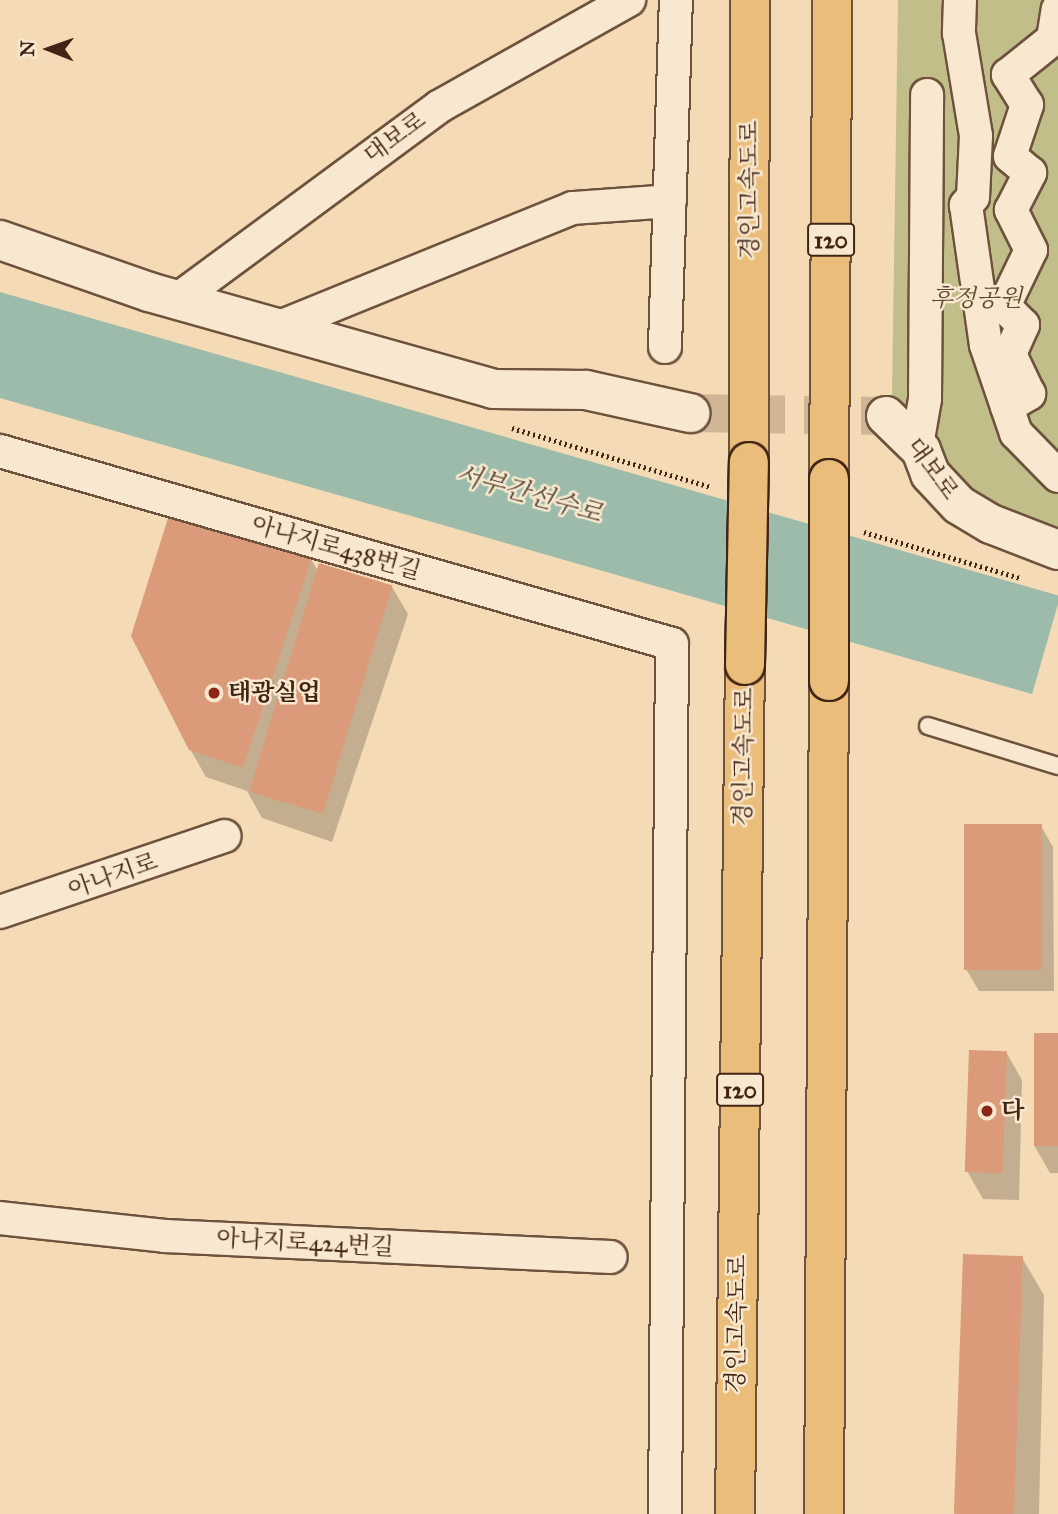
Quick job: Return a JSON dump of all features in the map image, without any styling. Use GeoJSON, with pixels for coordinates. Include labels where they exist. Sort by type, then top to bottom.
{"type":"FeatureCollection","features":[{"type":"Feature","properties":{"kind":"highway","name":"경인고속도로"},"geometry":{"type":"LineString","coordinates":[[735,1514],[749,462],[750,0]]}},
{"type":"Feature","properties":{"kind":"highway","name":"120"},"geometry":{"type":"LineString","coordinates":[[824,1514],[832,0]]}},
{"type":"Feature","properties":{"kind":"street","name":"대보로"},"geometry":{"type":"LineString","coordinates":[[177,300],[440,106],[629,0]]}},
{"type":"Feature","properties":{"kind":"street"},"geometry":{"type":"LineString","coordinates":[[665,347],[676,0]]}},
{"type":"Feature","properties":{"kind":"street"},"geometry":{"type":"LineString","coordinates":[[960,0],[959,33],[976,136],[973,197],[966,205],[986,345],[1016,433],[1058,476]]}},
{"type":"Feature","properties":{"kind":"street"},"geometry":{"type":"LineString","coordinates":[[1007,407],[1029,394],[1010,354],[1023,325],[1004,306],[1031,250],[1011,210],[1030,173],[1010,156],[1027,105],[1008,75],[1053,39],[1058,9]]}},
{"type":"Feature","properties":{"kind":"street"},"geometry":{"type":"LineString","coordinates":[[917,445],[925,399],[927,95]]}},
{"type":"Feature","properties":{"kind":"street"},"geometry":{"type":"LineString","coordinates":[[277,328],[573,208],[670,201]]}},
{"type":"Feature","properties":{"kind":"street"},"geometry":{"type":"LineString","coordinates":[[0,240],[177,300],[493,389],[586,390],[690,413]]}},
{"type":"Feature","properties":{"kind":"street","name":"대보로"},"geometry":{"type":"LineString","coordinates":[[886,416],[917,445],[930,474],[959,505],[991,524],[1058,550]]}},
{"type":"Feature","properties":{"kind":"street","name":"아나지로438번길"},"geometry":{"type":"LineString","coordinates":[[0,451],[672,644],[665,1514]]}},
{"type":"Feature","properties":{"kind":"street","name":"아나지로"},"geometry":{"type":"LineString","coordinates":[[0,912],[225,836]]}},
{"type":"Feature","properties":{"kind":"street","name":"아나지로424번길"},"geometry":{"type":"LineString","coordinates":[[0,1218],[164,1236],[611,1257]]}},
{"type":"Feature","properties":{"kind":"lane"},"geometry":{"type":"LineString","coordinates":[[928,726],[1058,766]]}},
{"type":"Feature","properties":{"kind":"path"},"geometry":{"type":"LineString","coordinates":[[509,427],[723,491]]}},
{"type":"Feature","properties":{"kind":"path"},"geometry":{"type":"LineString","coordinates":[[857,530],[1031,581]]}},
{"type":"Feature","properties":{"kind":"green space","name":"후정공원"},"geometry":{"type":"Polygon","coordinates":[[[898,0],[1058,0],[1058,531],[995,512],[958,479],[920,420],[892,395],[898,0]]]}},
{"type":"Feature","properties":{"kind":"water","name":"서부간선수로"},"geometry":{"type":"Polygon","coordinates":[[[0,292],[1058,595],[1058,604],[1032,694],[0,398],[0,292]]]}},
{"type":"Feature","properties":{"kind":"building","name":"태광실업"},"geometry":{"type":"Polygon","coordinates":[[[169,515],[312,557],[243,768],[189,750],[131,636],[169,515]]]}},
{"type":"Feature","properties":{"kind":"building"},"geometry":{"type":"Polygon","coordinates":[[[319,563],[393,586],[323,814],[249,792],[319,563]]]}},
{"type":"Feature","properties":{"kind":"building"},"geometry":{"type":"Polygon","coordinates":[[[964,824],[1042,824],[1042,970],[964,970],[964,824]]]}},
{"type":"Feature","properties":{"kind":"building"},"geometry":{"type":"Polygon","coordinates":[[[1034,1033],[1058,1033],[1058,1146],[1034,1146],[1034,1033]]]}},
{"type":"Feature","properties":{"kind":"building","name":"다"},"geometry":{"type":"Polygon","coordinates":[[[969,1050],[1007,1051],[1003,1173],[965,1172],[969,1050]]]}},
{"type":"Feature","properties":{"kind":"building"},"geometry":{"type":"Polygon","coordinates":[[[963,1254],[1023,1256],[1014,1514],[954,1514],[963,1254]]]}},
{"type":"Feature","properties":{"kind":"tunnel"},"geometry":{"type":"LineString","coordinates":[[690,413],[886,416]]}},
{"type":"Feature","properties":{"kind":"place","name":"태광실업"},"geometry":{"type":"Point","coordinates":[214,693]}},
{"type":"Feature","properties":{"kind":"place","name":"다"},"geometry":{"type":"Point","coordinates":[987,1111]}}]}
